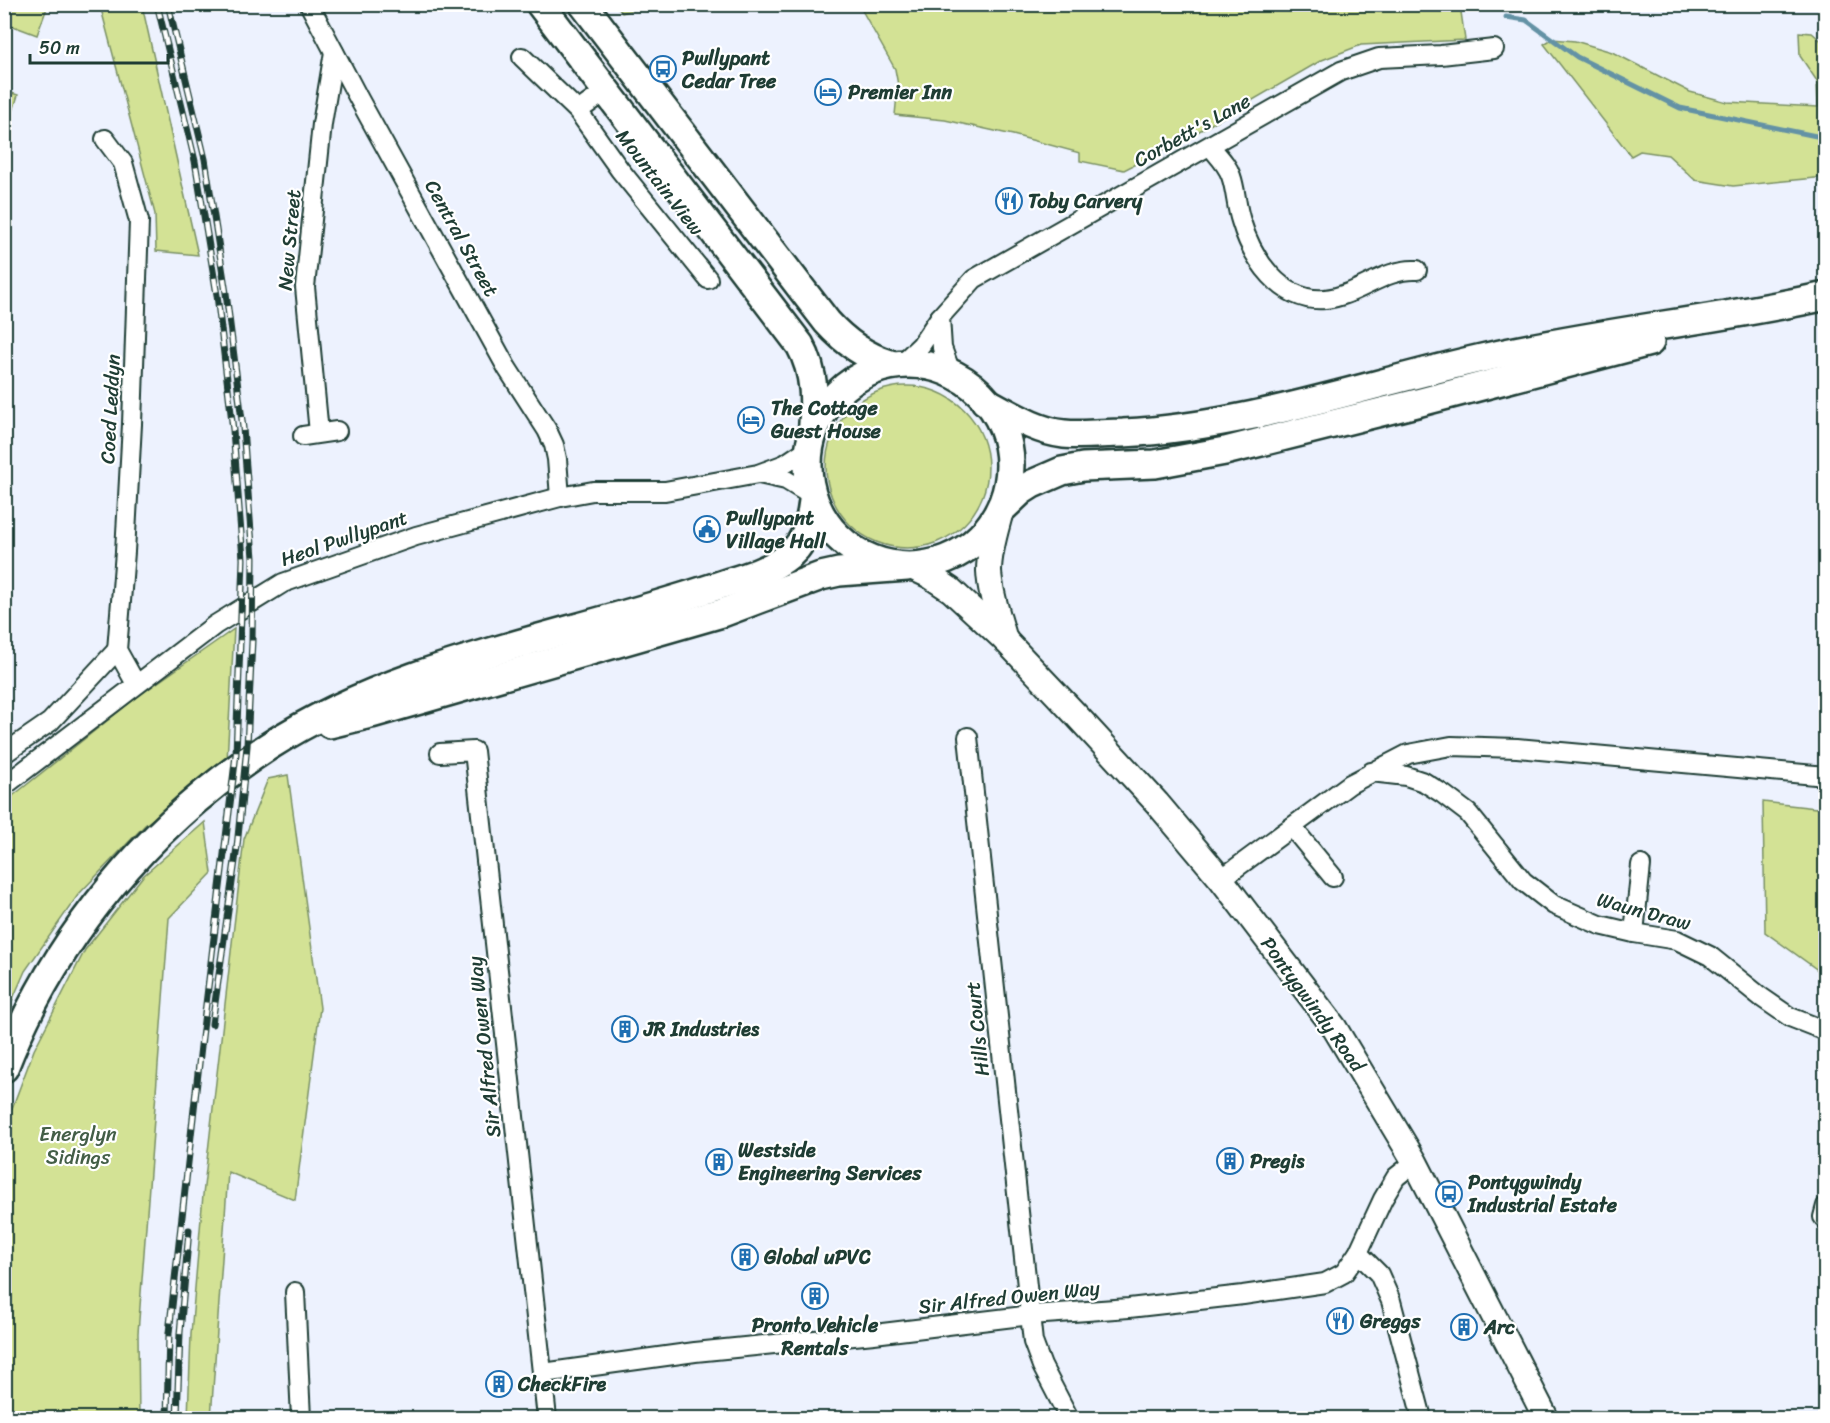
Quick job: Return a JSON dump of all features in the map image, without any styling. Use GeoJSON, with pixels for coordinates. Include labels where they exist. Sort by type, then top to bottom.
{"type":"FeatureCollection","features":[{"type":"Feature","properties":{"kind":"main road"},"geometry":{"type":"LineString","coordinates":[[540,4],[800,345],[813,377],[814,410],[806,472],[813,499],[823,520],[841,539],[870,555],[909,567]]}},
{"type":"Feature","properties":{"kind":"main road"},"geometry":{"type":"LineString","coordinates":[[582,4],[826,322],[840,336],[870,357],[930,367],[952,375],[969,385],[986,401],[1037,427],[1064,434],[1140,432],[1231,420],[1506,353],[1764,309],[1826,296]]}},
{"type":"Feature","properties":{"kind":"main road"},"geometry":{"type":"LineString","coordinates":[[288,735],[371,714],[722,613],[821,576],[839,572],[935,564],[960,552],[983,533],[1021,491],[1062,471],[1155,464],[1225,451],[1583,360],[1764,309]]}},
{"type":"Feature","properties":{"kind":"main road"},"geometry":{"type":"LineString","coordinates":[[810,443],[828,413],[853,382],[868,370],[896,363]]}},
{"type":"Feature","properties":{"kind":"main road"},"geometry":{"type":"LineString","coordinates":[[986,401],[999,424],[1011,461],[1011,486],[1002,510]]}},
{"type":"Feature","properties":{"kind":"main road"},"geometry":{"type":"LineString","coordinates":[[4,1068],[46,981],[78,930],[113,884],[155,837],[227,776],[288,735],[378,689],[459,661],[696,593],[770,567],[792,553],[802,542],[809,525],[813,499]]}},
{"type":"Feature","properties":{"kind":"main road","name":"Pontygwindy Road"},"geometry":{"type":"LineString","coordinates":[[1002,510],[991,551],[989,571],[1005,640]]}},
{"type":"Feature","properties":{"kind":"main road","name":"Pontygwindy Road"},"geometry":{"type":"LineString","coordinates":[[909,567],[930,576],[951,590],[1005,640],[1149,795],[1221,879],[1335,1027],[1415,1162],[1546,1419]]}},
{"type":"Feature","properties":{"kind":"street","name":"Central Street"},"geometry":{"type":"LineString","coordinates":[[309,4],[507,368],[547,430],[557,459],[560,497]]}},
{"type":"Feature","properties":{"kind":"street","name":"Corbett's Lane"},"geometry":{"type":"LineString","coordinates":[[896,363],[921,345],[940,317],[974,279],[1341,71],[1379,58],[1441,55],[1494,49]]}},
{"type":"Feature","properties":{"kind":"street","name":"New Street"},"geometry":{"type":"LineString","coordinates":[[320,433],[305,287],[322,124],[334,52]]}},
{"type":"Feature","properties":{"kind":"street","name":"Mountain View"},"geometry":{"type":"LineString","coordinates":[[522,57],[578,111],[620,170],[708,279]]}},
{"type":"Feature","properties":{"kind":"street"},"geometry":{"type":"LineString","coordinates":[[578,111],[606,91]]}},
{"type":"Feature","properties":{"kind":"street","name":"Coed Leddyn"},"geometry":{"type":"LineString","coordinates":[[105,139],[123,163],[139,221],[128,494],[117,650]]}},
{"type":"Feature","properties":{"kind":"street"},"geometry":{"type":"LineString","coordinates":[[1210,146],[1231,174],[1240,220],[1255,253],[1284,288],[1306,298],[1324,299],[1339,296],[1404,269],[1417,270]]}},
{"type":"Feature","properties":{"kind":"street"},"geometry":{"type":"LineString","coordinates":[[940,317],[942,348],[952,375]]}},
{"type":"Feature","properties":{"kind":"street","name":"Heol Pwllypant"},"geometry":{"type":"LineString","coordinates":[[4,786],[215,625],[283,582],[416,537],[560,497],[593,491],[665,491],[758,474],[791,460],[810,443]]}},
{"type":"Feature","properties":{"kind":"street","name":"Heol Pwllypant"},"geometry":{"type":"LineString","coordinates":[[758,474],[786,480],[813,499]]}},
{"type":"Feature","properties":{"kind":"street"},"geometry":{"type":"LineString","coordinates":[[5,753],[50,722],[117,650],[136,684]]}},
{"type":"Feature","properties":{"kind":"street","name":"Hills Court"},"geometry":{"type":"LineString","coordinates":[[968,737],[1033,1342],[1069,1419]]}},
{"type":"Feature","properties":{"kind":"street"},"geometry":{"type":"LineString","coordinates":[[1221,879],[1350,784],[1408,754],[1451,746],[1517,747],[1826,776]]}},
{"type":"Feature","properties":{"kind":"street","name":"Sir Alfred Owen Way"},"geometry":{"type":"LineString","coordinates":[[440,753],[474,751],[547,1419]]}},
{"type":"Feature","properties":{"kind":"street","name":"Waun Draw"},"geometry":{"type":"LineString","coordinates":[[1371,772],[1406,776],[1424,782],[1443,794],[1468,813],[1523,881],[1554,905],[1600,925],[1677,940],[1710,956],[1790,1017],[1826,1031]]}},
{"type":"Feature","properties":{"kind":"street"},"geometry":{"type":"LineString","coordinates":[[1292,827],[1333,877]]}},
{"type":"Feature","properties":{"kind":"street"},"geometry":{"type":"LineString","coordinates":[[1634,933],[1641,865]]}},
{"type":"Feature","properties":{"kind":"street","name":"Sir Alfred Owen Way"},"geometry":{"type":"LineString","coordinates":[[543,1372],[694,1352],[1031,1315],[1129,1308],[1325,1283],[1344,1274],[1358,1253],[1396,1177],[1415,1162]]}},
{"type":"Feature","properties":{"kind":"street"},"geometry":{"type":"LineString","coordinates":[[1826,1206],[1823,1217],[1826,1220]]}},
{"type":"Feature","properties":{"kind":"street"},"geometry":{"type":"LineString","coordinates":[[1358,1253],[1379,1274],[1391,1301],[1422,1419]]}},
{"type":"Feature","properties":{"kind":"street"},"geometry":{"type":"LineString","coordinates":[[295,1292],[300,1419]]}},
{"type":"Feature","properties":{"kind":"green space"},"geometry":{"type":"Polygon","coordinates":[[[4,5],[48,5],[37,35],[5,23],[4,5]]]}},
{"type":"Feature","properties":{"kind":"green space"},"geometry":{"type":"Polygon","coordinates":[[[100,5],[142,5],[198,255],[156,251],[155,214],[100,5]]]}},
{"type":"Feature","properties":{"kind":"green space"},"geometry":{"type":"Polygon","coordinates":[[[616,5],[652,5],[622,13],[616,5]]]}},
{"type":"Feature","properties":{"kind":"green space"},"geometry":{"type":"Polygon","coordinates":[[[859,5],[1460,5],[1465,40],[1361,45],[1322,60],[1194,134],[1124,170],[1080,161],[1080,153],[1013,135],[945,120],[895,115],[898,85],[895,69],[859,5]]]}},
{"type":"Feature","properties":{"kind":"green space"},"geometry":{"type":"Polygon","coordinates":[[[1799,32],[1812,33],[1825,44],[1825,177],[1733,186],[1695,180],[1668,155],[1640,151],[1631,156],[1544,44],[1552,39],[1575,41],[1612,52],[1690,92],[1727,102],[1818,107],[1817,81],[1800,56],[1799,32]]]}},
{"type":"Feature","properties":{"kind":"green space"},"geometry":{"type":"Polygon","coordinates":[[[5,91],[18,95],[11,118],[5,154],[5,91]]]}},
{"type":"Feature","properties":{"kind":"green space"},"geometry":{"type":"Polygon","coordinates":[[[907,386],[938,393],[952,400],[964,410],[974,422],[981,436],[988,467],[981,498],[974,512],[964,524],[952,534],[938,541],[907,548],[876,541],[862,534],[850,524],[840,512],[833,498],[826,467],[833,436],[840,422],[850,410],[862,400],[876,393],[907,386]]]}},
{"type":"Feature","properties":{"kind":"green space"},"geometry":{"type":"Polygon","coordinates":[[[234,629],[227,761],[145,825],[78,895],[25,971],[5,1017],[5,802],[137,697],[234,629]]]}},
{"type":"Feature","properties":{"kind":"green space"},"geometry":{"type":"Polygon","coordinates":[[[288,775],[320,1008],[295,1200],[228,1172],[211,1418],[188,1418],[191,1334],[203,1195],[244,839],[268,779],[288,775]]]}},
{"type":"Feature","properties":{"kind":"green space"},"geometry":{"type":"Polygon","coordinates":[[[1763,802],[1825,809],[1825,974],[1765,932],[1763,802]]]}},
{"type":"Feature","properties":{"kind":"green space","name":"Energlyn Sidings"},"geometry":{"type":"Polygon","coordinates":[[[205,822],[212,873],[169,918],[138,1333],[139,1418],[5,1418],[5,1127],[34,1050],[85,950],[143,876],[205,822]]]}},
{"type":"Feature","properties":{"kind":"waterway"},"geometry":{"type":"LineString","coordinates":[[1506,17],[1526,20],[1577,57],[1680,108],[1826,138]]}},
{"type":"Feature","properties":{"kind":"railway"},"geometry":{"type":"LineString","coordinates":[[157,4],[195,161],[217,295],[233,430],[243,559],[236,754],[169,1333],[167,1418]]}},
{"type":"Feature","properties":{"kind":"railway"},"geometry":{"type":"LineString","coordinates":[[168,4],[205,159],[226,293],[243,428],[253,558],[247,746],[237,847],[212,1024]]}},
{"type":"Feature","properties":{"kind":"railway"},"geometry":{"type":"LineString","coordinates":[[177,1418],[180,1333],[189,1230]]}},
{"type":"Feature","properties":{"kind":"place","name":"Pwllypant Cedar Tree"},"geometry":{"type":"Point","coordinates":[663,69]}},
{"type":"Feature","properties":{"kind":"place","name":"Premier Inn"},"geometry":{"type":"Point","coordinates":[828,92]}},
{"type":"Feature","properties":{"kind":"place","name":"Toby Carvery"},"geometry":{"type":"Point","coordinates":[1009,201]}},
{"type":"Feature","properties":{"kind":"place","name":"The Cottage Guest House"},"geometry":{"type":"Point","coordinates":[751,420]}},
{"type":"Feature","properties":{"kind":"place","name":"Pwllypant Village Hall"},"geometry":{"type":"Point","coordinates":[707,529]}},
{"type":"Feature","properties":{"kind":"place","name":"JR Industries"},"geometry":{"type":"Point","coordinates":[625,1029]}},
{"type":"Feature","properties":{"kind":"place","name":"Pregis"},"geometry":{"type":"Point","coordinates":[1230,1161]}},
{"type":"Feature","properties":{"kind":"place","name":"Westside Engineering Services"},"geometry":{"type":"Point","coordinates":[719,1162]}},
{"type":"Feature","properties":{"kind":"place","name":"Pontygwindy Industrial Estate"},"geometry":{"type":"Point","coordinates":[1449,1194]}},
{"type":"Feature","properties":{"kind":"place","name":"Global uPVC"},"geometry":{"type":"Point","coordinates":[745,1257]}},
{"type":"Feature","properties":{"kind":"place","name":"Pronto Vehicle Rentals"},"geometry":{"type":"Point","coordinates":[815,1296]}},
{"type":"Feature","properties":{"kind":"place","name":"Greggs"},"geometry":{"type":"Point","coordinates":[1340,1321]}},
{"type":"Feature","properties":{"kind":"place","name":"Arc"},"geometry":{"type":"Point","coordinates":[1464,1327]}},
{"type":"Feature","properties":{"kind":"place","name":"CheckFire"},"geometry":{"type":"Point","coordinates":[499,1384]}}]}
